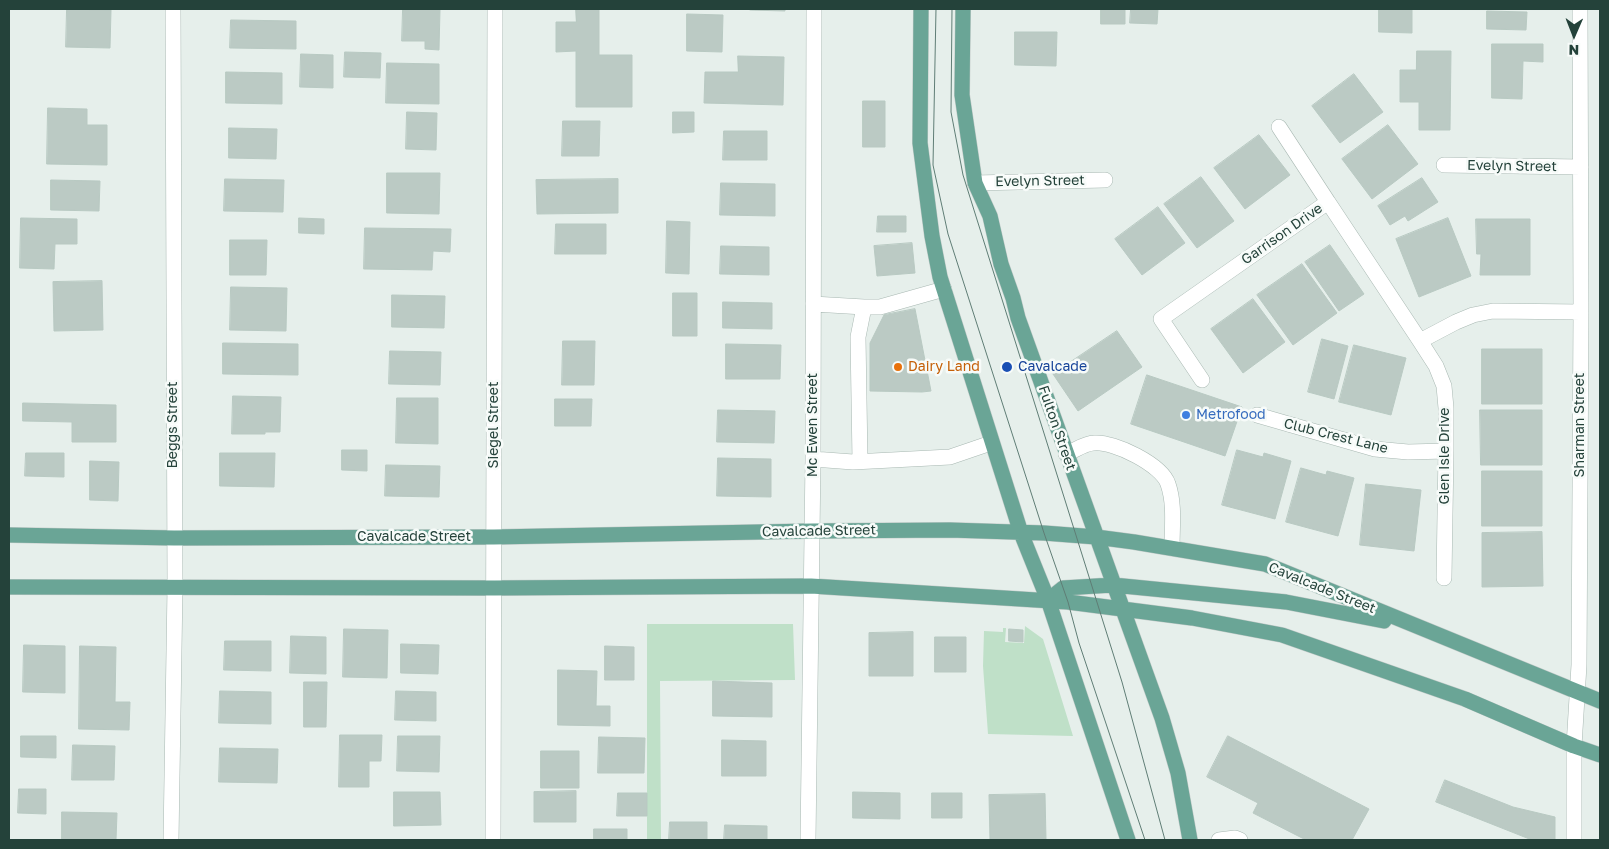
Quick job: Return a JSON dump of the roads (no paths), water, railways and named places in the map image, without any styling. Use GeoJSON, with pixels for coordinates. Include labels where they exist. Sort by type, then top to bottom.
{"type":"FeatureCollection","features":[{"type":"Feature","properties":{"kind":"main road"},"geometry":{"type":"LineString","coordinates":[[921,9],[920,143],[932,236],[940,277],[1021,533],[1048,600],[1128,840]]}},
{"type":"Feature","properties":{"kind":"main road","name":"Fulton Street"},"geometry":{"type":"LineString","coordinates":[[963,9],[962,96],[975,182],[990,216],[1001,264],[1018,318],[1162,718],[1175,764],[1190,840]]}},
{"type":"Feature","properties":{"kind":"main road","name":"Cavalcade Street"},"geometry":{"type":"LineString","coordinates":[[9,535],[174,538],[494,537],[812,531],[986,531],[1096,537],[1265,564],[1600,701]]}},
{"type":"Feature","properties":{"kind":"main road"},"geometry":{"type":"LineString","coordinates":[[1048,600],[1063,588],[1113,585],[1286,602],[1418,627]]}},
{"type":"Feature","properties":{"kind":"main road"},"geometry":{"type":"LineString","coordinates":[[9,587],[494,588],[811,586],[1048,600],[1192,618],[1282,635],[1465,699],[1574,746],[1600,755]]}},
{"type":"Feature","properties":{"kind":"street","name":"Beggs Street"},"geometry":{"type":"LineString","coordinates":[[171,840],[174,586],[173,9]]}},
{"type":"Feature","properties":{"kind":"street","name":"Siegel Street"},"geometry":{"type":"LineString","coordinates":[[493,840],[495,9]]}},
{"type":"Feature","properties":{"kind":"street","name":"Mc Ewen Street"},"geometry":{"type":"LineString","coordinates":[[808,840],[813,459],[814,9]]}},
{"type":"Feature","properties":{"kind":"street","name":"Sharman Street"},"geometry":{"type":"LineString","coordinates":[[1574,840],[1574,746],[1579,665],[1580,9]]}},
{"type":"Feature","properties":{"kind":"street"},"geometry":{"type":"LineString","coordinates":[[1279,127],[1328,202]]}},
{"type":"Feature","properties":{"kind":"street","name":"Evelyn Street"},"geometry":{"type":"LineString","coordinates":[[1444,165],[1581,167]]}},
{"type":"Feature","properties":{"kind":"street","name":"Evelyn Street"},"geometry":{"type":"LineString","coordinates":[[975,182],[1105,180]]}},
{"type":"Feature","properties":{"kind":"street","name":"Garrison Drive"},"geometry":{"type":"LineString","coordinates":[[1202,380],[1161,319],[1328,202],[1420,341]]}},
{"type":"Feature","properties":{"kind":"street"},"geometry":{"type":"LineString","coordinates":[[813,304],[880,307],[944,289]]}},
{"type":"Feature","properties":{"kind":"street"},"geometry":{"type":"LineString","coordinates":[[860,461],[858,337],[864,307]]}},
{"type":"Feature","properties":{"kind":"street"},"geometry":{"type":"LineString","coordinates":[[1420,341],[1473,315],[1493,311],[1581,312]]}},
{"type":"Feature","properties":{"kind":"street","name":"Glen Isle Drive"},"geometry":{"type":"LineString","coordinates":[[1420,341],[1436,366],[1444,386],[1446,451],[1444,578]]}},
{"type":"Feature","properties":{"kind":"street","name":"Club Crest Lane"},"geometry":{"type":"LineString","coordinates":[[1257,415],[1375,449],[1408,452],[1446,451]]}},
{"type":"Feature","properties":{"kind":"street"},"geometry":{"type":"LineString","coordinates":[[1066,454],[1094,442],[1114,446],[1148,461],[1167,481],[1172,500],[1172,548]]}},
{"type":"Feature","properties":{"kind":"street"},"geometry":{"type":"LineString","coordinates":[[813,459],[860,461],[950,457],[991,443]]}},
{"type":"Feature","properties":{"kind":"street"},"geometry":{"type":"LineString","coordinates":[[1219,840],[1235,838],[1240,840]]}},
{"type":"Feature","properties":{"kind":"tram line"},"geometry":{"type":"LineString","coordinates":[[936,9],[933,165],[948,234],[1068,602],[1079,643],[1145,840]]}},
{"type":"Feature","properties":{"kind":"tram line"},"geometry":{"type":"LineString","coordinates":[[952,9],[951,112],[963,175],[1122,682],[1165,840]]}},
{"type":"Feature","properties":{"kind":"place","name":"Dairy Land"},"geometry":{"type":"Point","coordinates":[898,367]}},
{"type":"Feature","properties":{"kind":"place","name":"Cavalcade"},"geometry":{"type":"Point","coordinates":[1007,367]}},
{"type":"Feature","properties":{"kind":"place","name":"Metrofood"},"geometry":{"type":"Point","coordinates":[1186,415]}}]}
